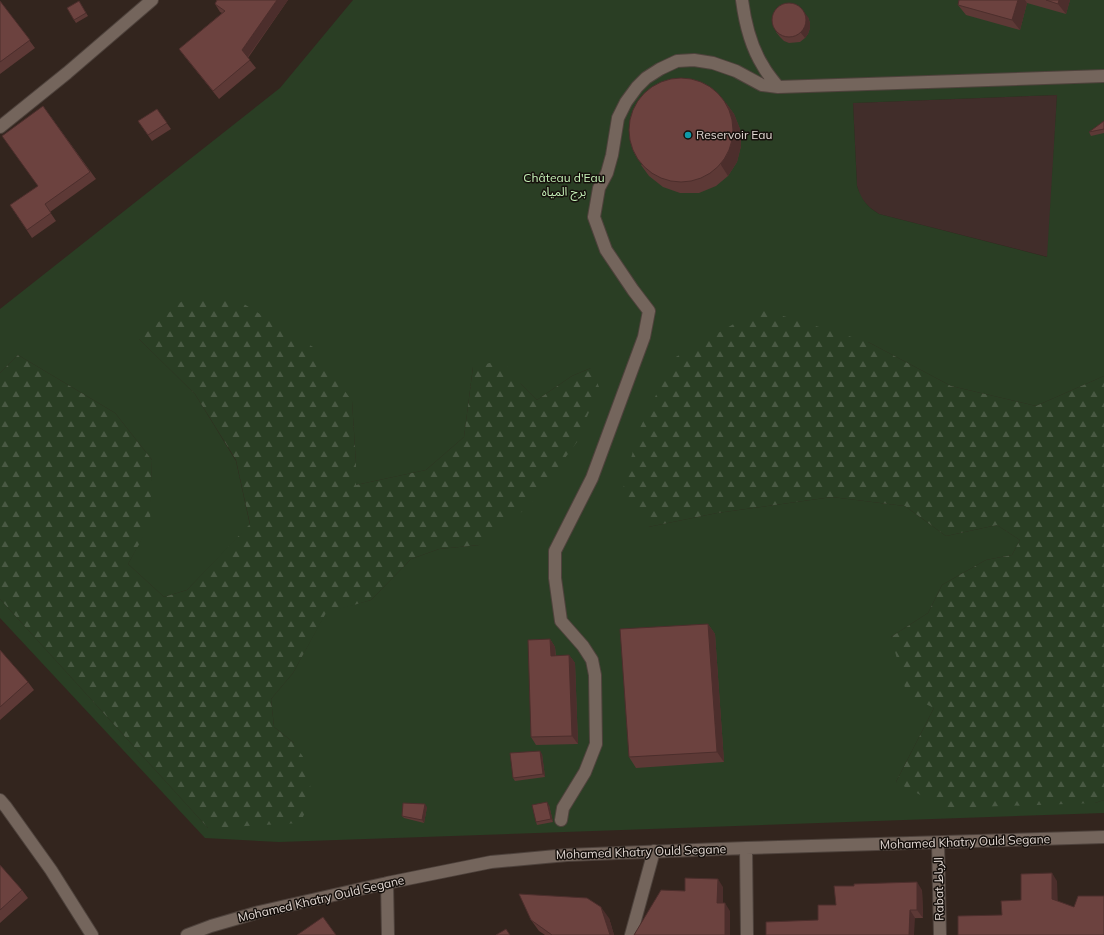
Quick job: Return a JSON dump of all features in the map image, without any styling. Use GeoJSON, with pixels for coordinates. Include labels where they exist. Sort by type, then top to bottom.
{"type":"FeatureCollection","features":[{"type":"Feature","properties":{"kind":"street"},"geometry":{"type":"LineString","coordinates":[[0,127],[67,73],[151,0]]}},
{"type":"Feature","properties":{"kind":"street"},"geometry":{"type":"LineString","coordinates":[[742,0],[743,13],[754,49],[762,66],[778,87]]}},
{"type":"Feature","properties":{"kind":"street"},"geometry":{"type":"LineString","coordinates":[[561,820],[563,808],[585,772],[596,744],[595,675],[592,660],[583,646],[561,621],[555,578],[556,551],[592,478],[644,337],[649,311],[606,250],[594,217],[599,188],[607,173],[612,155],[618,118],[626,102],[646,78],[660,69],[677,61],[694,60],[713,63],[736,71],[762,85],[778,87],[1104,76]]}},
{"type":"Feature","properties":{"kind":"street"},"geometry":{"type":"LineString","coordinates":[[2,806],[51,870],[92,935]]}},
{"type":"Feature","properties":{"kind":"street","name":"Mohamed Khatry Ould Segane"},"geometry":{"type":"LineString","coordinates":[[187,935],[211,926],[259,912],[387,883],[491,862],[567,855],[654,851],[1104,837]]}},
{"type":"Feature","properties":{"kind":"street","name":"Rabat الرباط"},"geometry":{"type":"LineString","coordinates":[[938,843],[940,935]]}},
{"type":"Feature","properties":{"kind":"street"},"geometry":{"type":"LineString","coordinates":[[746,848],[747,935]]}},
{"type":"Feature","properties":{"kind":"street"},"geometry":{"type":"LineString","coordinates":[[631,935],[654,851]]}},
{"type":"Feature","properties":{"kind":"street"},"geometry":{"type":"LineString","coordinates":[[387,883],[388,935]]}},
{"type":"Feature","properties":{"kind":"shaded area"},"geometry":{"type":"Polygon","coordinates":[[[1057,95],[1048,257],[879,214],[869,207],[861,198],[857,186],[853,103],[1057,95]]]}},
{"type":"Feature","properties":{"kind":"green space","name":"Château d'Eau برج المياه"},"geometry":{"type":"Polygon","coordinates":[[[353,0],[1104,0],[1104,376],[1036,406],[951,386],[868,342],[648,527],[717,513],[832,497],[905,506],[946,536],[997,525],[1020,540],[1012,555],[986,560],[942,585],[928,613],[891,637],[934,708],[896,782],[1095,803],[1104,800],[1104,813],[279,842],[205,838],[0,618],[0,599],[208,828],[294,743],[274,727],[271,699],[293,673],[326,612],[371,600],[411,559],[439,549],[479,545],[591,368],[572,376],[537,400],[521,384],[473,367],[464,437],[426,470],[356,485],[352,401],[139,339],[195,394],[236,461],[250,525],[187,590],[164,597],[128,564],[149,525],[152,460],[115,413],[18,355],[0,373],[0,309],[280,88],[353,0]],[[1057,95],[853,103],[857,186],[863,199],[871,208],[879,214],[1047,257],[1057,95]]]}},
{"type":"Feature","properties":{"kind":"green space"},"geometry":{"type":"Polygon","coordinates":[[[236,299],[313,347],[352,401],[356,485],[426,470],[464,437],[473,367],[502,360],[521,384],[537,400],[572,376],[591,368],[599,387],[577,442],[528,507],[479,545],[439,549],[411,559],[371,600],[326,613],[293,673],[271,699],[274,727],[294,743],[309,766],[311,800],[300,823],[208,828],[0,599],[0,373],[18,355],[115,413],[152,460],[150,525],[128,564],[164,597],[187,590],[250,524],[236,460],[195,394],[139,339],[182,301],[236,299]]]}},
{"type":"Feature","properties":{"kind":"green space"},"geometry":{"type":"Polygon","coordinates":[[[760,309],[868,342],[951,386],[1036,406],[1104,376],[1104,800],[1095,803],[945,808],[896,782],[934,708],[907,695],[891,637],[928,613],[942,585],[986,560],[1012,555],[1020,540],[997,525],[946,536],[905,506],[832,497],[717,513],[648,527],[623,489],[638,432],[674,358],[760,309]]]}},
{"type":"Feature","properties":{"kind":"building"},"geometry":{"type":"Polygon","coordinates":[[[217,0],[277,0],[242,50],[250,60],[213,91],[179,49],[225,11],[215,4],[217,0]]]}},
{"type":"Feature","properties":{"kind":"building"},"geometry":{"type":"Polygon","coordinates":[[[959,0],[1018,0],[1012,20],[958,5],[959,0]]]}},
{"type":"Feature","properties":{"kind":"building"},"geometry":{"type":"Polygon","coordinates":[[[1046,0],[1059,0],[1058,4],[1046,0]]]}},
{"type":"Feature","properties":{"kind":"building"},"geometry":{"type":"Polygon","coordinates":[[[0,1],[30,40],[0,62],[0,1]]]}},
{"type":"Feature","properties":{"kind":"building"},"geometry":{"type":"Polygon","coordinates":[[[79,1],[86,13],[74,20],[67,8],[79,1]]]}},
{"type":"Feature","properties":{"kind":"building"},"geometry":{"type":"Polygon","coordinates":[[[786,3],[792,3],[801,8],[805,14],[805,26],[801,32],[792,37],[786,37],[777,32],[772,23],[772,17],[777,8],[786,3]]]}},
{"type":"Feature","properties":{"kind":"building","name":"Reservoir Eau"},"geometry":{"type":"Polygon","coordinates":[[[681,78],[701,82],[718,93],[729,110],[733,130],[729,150],[718,167],[701,178],[681,182],[661,178],[644,167],[633,150],[629,130],[633,110],[644,93],[661,82],[681,78]]]}},
{"type":"Feature","properties":{"kind":"building"},"geometry":{"type":"Polygon","coordinates":[[[43,106],[90,172],[45,204],[51,213],[27,230],[10,205],[38,186],[2,136],[43,106]]]}},
{"type":"Feature","properties":{"kind":"building"},"geometry":{"type":"Polygon","coordinates":[[[157,109],[167,123],[148,135],[138,121],[157,109]]]}},
{"type":"Feature","properties":{"kind":"building"},"geometry":{"type":"Polygon","coordinates":[[[1104,121],[1104,129],[1089,132],[1104,121]]]}},
{"type":"Feature","properties":{"kind":"building"},"geometry":{"type":"Polygon","coordinates":[[[708,624],[717,752],[629,757],[620,629],[708,624]]]}},
{"type":"Feature","properties":{"kind":"building"},"geometry":{"type":"Polygon","coordinates":[[[550,639],[551,656],[569,655],[572,736],[531,737],[528,640],[550,639]]]}},
{"type":"Feature","properties":{"kind":"building"},"geometry":{"type":"Polygon","coordinates":[[[0,650],[28,682],[0,707],[0,650]]]}},
{"type":"Feature","properties":{"kind":"building"},"geometry":{"type":"Polygon","coordinates":[[[540,751],[543,774],[513,778],[510,753],[540,751]]]}},
{"type":"Feature","properties":{"kind":"building"},"geometry":{"type":"Polygon","coordinates":[[[547,802],[551,819],[536,822],[532,805],[547,802]]]}},
{"type":"Feature","properties":{"kind":"building"},"geometry":{"type":"Polygon","coordinates":[[[403,803],[425,804],[422,820],[402,816],[403,803]]]}},
{"type":"Feature","properties":{"kind":"building"},"geometry":{"type":"Polygon","coordinates":[[[0,865],[22,890],[0,910],[0,865]]]}},
{"type":"Feature","properties":{"kind":"building"},"geometry":{"type":"Polygon","coordinates":[[[1052,873],[1052,899],[1074,907],[1078,896],[1104,896],[1104,935],[958,935],[958,916],[1002,915],[1001,901],[1021,900],[1021,874],[1052,873]]]}},
{"type":"Feature","properties":{"kind":"building"},"geometry":{"type":"Polygon","coordinates":[[[685,878],[718,879],[717,903],[725,903],[725,935],[634,935],[661,890],[685,891],[685,878]]]}},
{"type":"Feature","properties":{"kind":"building"},"geometry":{"type":"Polygon","coordinates":[[[917,882],[917,910],[910,910],[909,935],[766,935],[766,922],[818,920],[818,905],[836,905],[834,886],[917,882]]]}},
{"type":"Feature","properties":{"kind":"building"},"geometry":{"type":"Polygon","coordinates":[[[519,894],[587,898],[601,907],[610,935],[552,935],[531,920],[519,894]]]}},
{"type":"Feature","properties":{"kind":"building"},"geometry":{"type":"Polygon","coordinates":[[[323,917],[336,935],[297,935],[323,917]]]}},
{"type":"Feature","properties":{"kind":"building"},"geometry":{"type":"Polygon","coordinates":[[[506,929],[510,935],[496,935],[506,929]]]}},
{"type":"Feature","properties":{"kind":"place","name":"Reservoir Eau"},"geometry":{"type":"Point","coordinates":[688,135]}}]}
